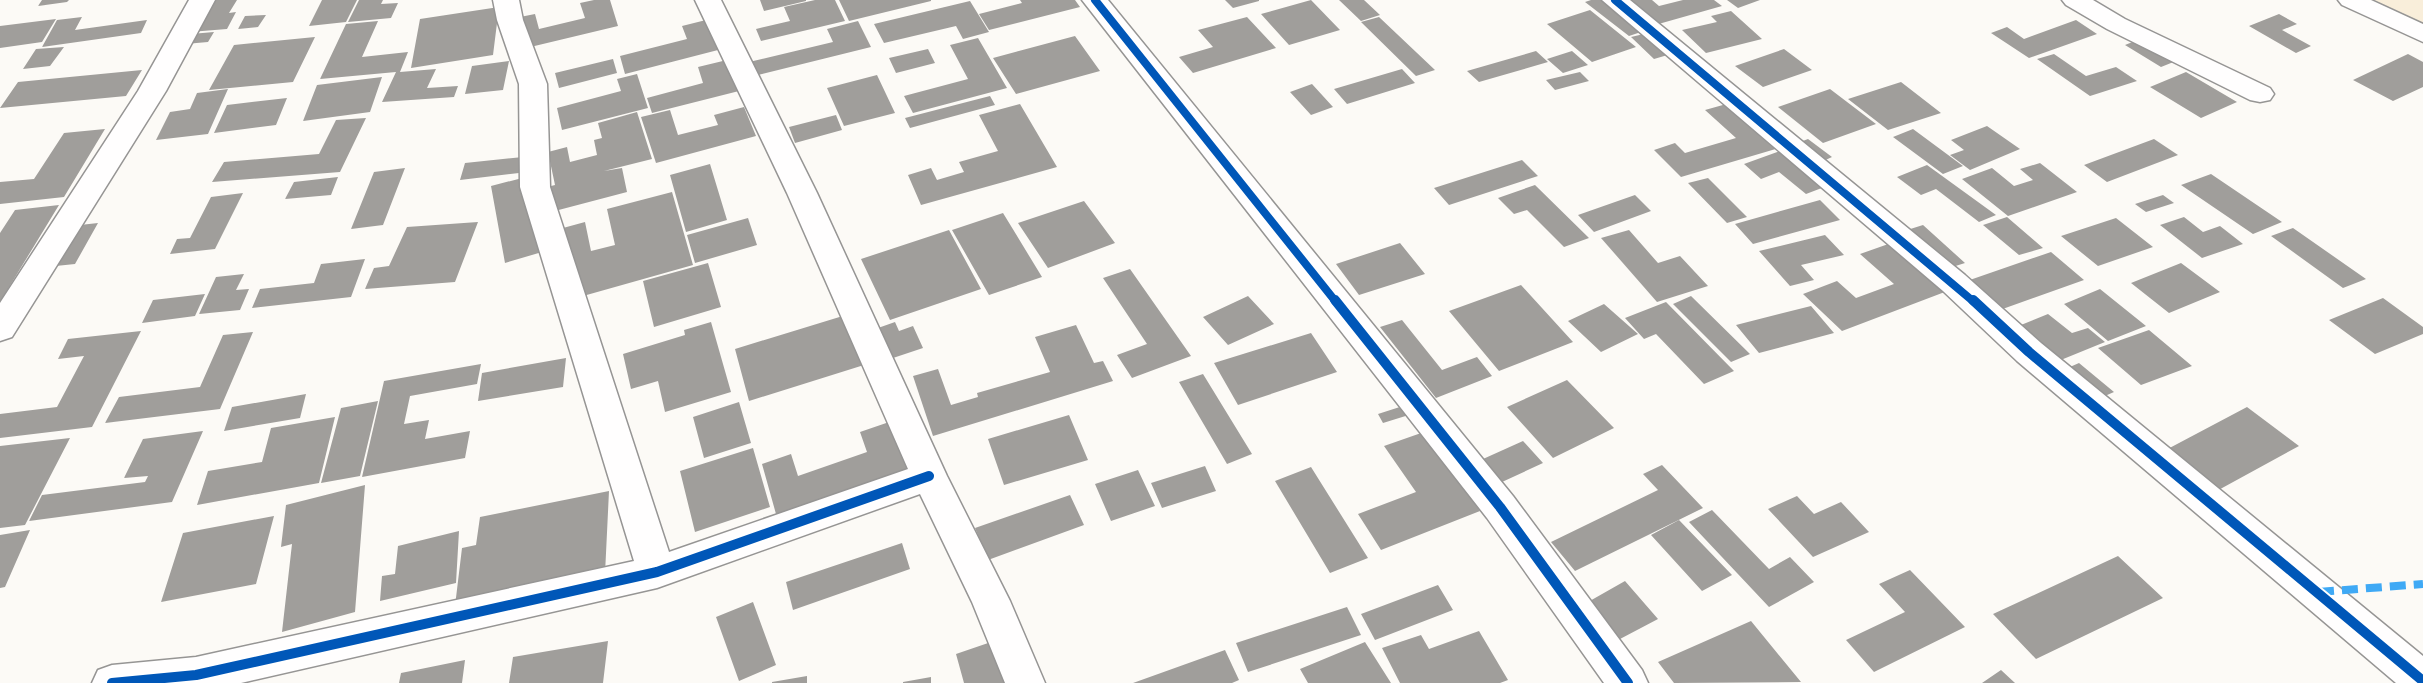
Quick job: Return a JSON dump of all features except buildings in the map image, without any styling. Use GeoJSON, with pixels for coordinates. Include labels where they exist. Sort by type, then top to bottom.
{"type":"FeatureCollection","features":[{"type":"Feature","properties":{"kind":"street"},"geometry":{"type":"LineString","coordinates":[[0,329],[152,91],[202,0]]}},
{"type":"Feature","properties":{"kind":"street"},"geometry":{"type":"LineString","coordinates":[[506,0],[510,20],[533,84],[535,187],[657,572]]}},
{"type":"Feature","properties":{"kind":"street"},"geometry":{"type":"LineString","coordinates":[[708,0],[802,193],[929,476],[991,601],[1025,683]]}},
{"type":"Feature","properties":{"kind":"street"},"geometry":{"type":"LineString","coordinates":[[1095,0],[1500,507],[1628,683]]}},
{"type":"Feature","properties":{"kind":"street"},"geometry":{"type":"LineString","coordinates":[[1615,0],[1954,283],[2029,352],[2423,681]]}},
{"type":"Feature","properties":{"kind":"street"},"geometry":{"type":"LineString","coordinates":[[2075,0],[2116,24],[2260,94]]}},
{"type":"Feature","properties":{"kind":"street"},"geometry":{"type":"LineString","coordinates":[[2351,0],[2423,34]]}},
{"type":"Feature","properties":{"kind":"street"},"geometry":{"type":"LineString","coordinates":[[112,683],[196,675],[657,572],[929,476]]}},
{"type":"Feature","properties":{"kind":"sand"},"geometry":{"type":"Polygon","coordinates":[[[2356,0],[2423,0],[2423,36],[2356,0]]]}},
{"type":"Feature","properties":{"kind":"marked path"},"geometry":{"type":"LineString","coordinates":[[2318,592],[2423,584]]}},
{"type":"Feature","properties":{"kind":"cycle path"},"geometry":{"type":"LineString","coordinates":[[1095,0],[1500,507],[1628,683]]}},
{"type":"Feature","properties":{"kind":"cycle path"},"geometry":{"type":"LineString","coordinates":[[1615,0],[1954,283],[2029,352],[2423,681]]}},
{"type":"Feature","properties":{"kind":"cycle path"},"geometry":{"type":"LineString","coordinates":[[112,683],[196,675],[657,572],[929,476]]}}]}
